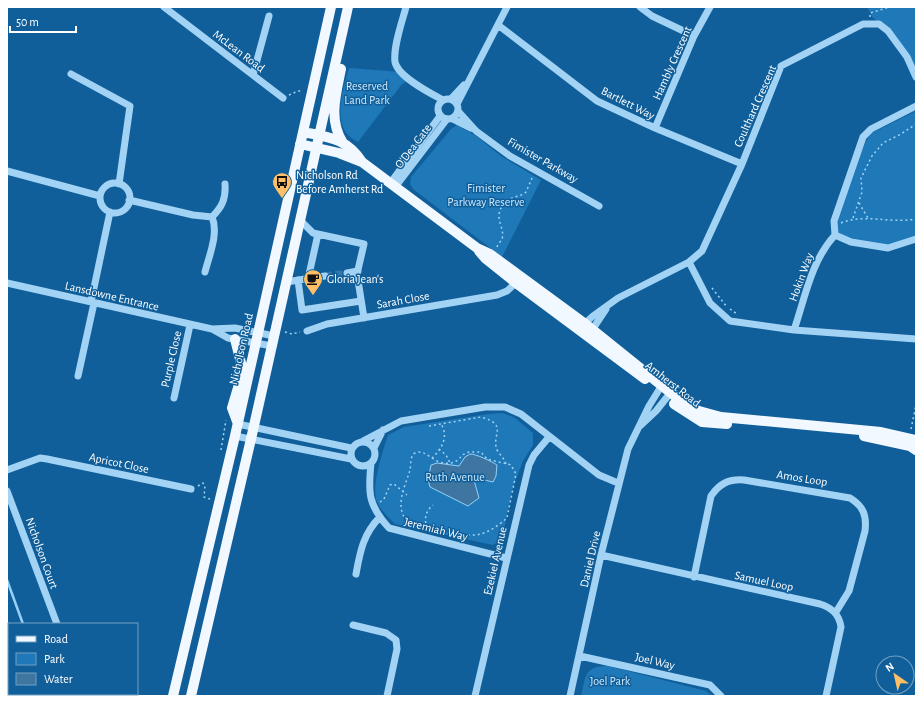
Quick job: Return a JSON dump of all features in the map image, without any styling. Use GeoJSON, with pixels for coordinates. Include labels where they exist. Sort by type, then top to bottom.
{"type":"FeatureCollection","features":[{"type":"Feature","properties":{"kind":"main road","name":"Nicholson Road"},"geometry":{"type":"LineString","coordinates":[[173,696],[238,424],[331,7]]}},
{"type":"Feature","properties":{"kind":"main road"},"geometry":{"type":"LineString","coordinates":[[191,696],[254,428],[318,135],[348,7]]}},
{"type":"Feature","properties":{"kind":"main road"},"geometry":{"type":"LineString","coordinates":[[343,143],[338,134],[334,115],[334,100],[345,46],[344,27]]}},
{"type":"Feature","properties":{"kind":"main road","name":"Amherst Road"},"geometry":{"type":"LineString","coordinates":[[302,132],[318,135],[343,143],[355,151],[362,162]]}},
{"type":"Feature","properties":{"kind":"main road","name":"Amherst Road"},"geometry":{"type":"LineString","coordinates":[[300,144],[339,153],[362,162],[477,248],[485,258],[519,280],[586,329],[669,395],[686,405],[721,418],[882,432],[913,437]]}},
{"type":"Feature","properties":{"kind":"main road"},"geometry":{"type":"LineString","coordinates":[[235,339],[242,371],[232,408],[238,424]]}},
{"type":"Feature","properties":{"kind":"main road","name":"Amherst Road"},"geometry":{"type":"LineString","coordinates":[[669,395],[684,411],[702,422],[855,434],[910,446],[916,450]]}},
{"type":"Feature","properties":{"kind":"main road"},"geometry":{"type":"LineString","coordinates":[[197,696],[220,598],[218,585]]}},
{"type":"Feature","properties":{"kind":"street","name":"McLean Road"},"geometry":{"type":"LineString","coordinates":[[164,7],[283,98]]}},
{"type":"Feature","properties":{"kind":"street"},"geometry":{"type":"LineString","coordinates":[[406,7],[395,54],[395,63],[400,71],[424,90],[446,118],[458,107],[469,79],[507,7]]}},
{"type":"Feature","properties":{"kind":"street"},"geometry":{"type":"LineString","coordinates":[[640,7],[652,16],[694,36]]}},
{"type":"Feature","properties":{"kind":"street","name":"Hambly Crescent"},"geometry":{"type":"LineString","coordinates":[[655,128],[694,36],[710,7]]}},
{"type":"Feature","properties":{"kind":"street"},"geometry":{"type":"LineString","coordinates":[[253,75],[269,16]]}},
{"type":"Feature","properties":{"kind":"street","name":"Coulthard Crescent"},"geometry":{"type":"LineString","coordinates":[[586,329],[610,304],[618,298],[690,262],[702,251],[742,164],[781,66],[863,24],[870,24]]}},
{"type":"Feature","properties":{"kind":"street"},"geometry":{"type":"LineString","coordinates":[[870,24],[879,24],[888,31],[907,57],[916,77]]}},
{"type":"Feature","properties":{"kind":"street","name":"Bartlett Way"},"geometry":{"type":"LineString","coordinates":[[498,25],[597,101],[655,128],[742,164]]}},
{"type":"Feature","properties":{"kind":"street"},"geometry":{"type":"LineString","coordinates":[[70,74],[130,106],[119,174],[119,184]]}},
{"type":"Feature","properties":{"kind":"street"},"geometry":{"type":"LineString","coordinates":[[424,90],[443,100],[451,99],[469,79]]}},
{"type":"Feature","properties":{"kind":"street"},"geometry":{"type":"LineString","coordinates":[[451,99],[458,107]]}},
{"type":"Feature","properties":{"kind":"street"},"geometry":{"type":"LineString","coordinates":[[438,106],[443,100]]}},
{"type":"Feature","properties":{"kind":"street"},"geometry":{"type":"LineString","coordinates":[[916,106],[871,129],[863,138],[834,225],[835,235],[851,242],[888,248],[916,239]]}},
{"type":"Feature","properties":{"kind":"street","name":"Fimister Parkway"},"geometry":{"type":"LineString","coordinates":[[458,107],[476,131]]}},
{"type":"Feature","properties":{"kind":"street","name":"Fimister Parkway"},"geometry":{"type":"LineString","coordinates":[[446,118],[476,131],[510,156],[599,206]]}},
{"type":"Feature","properties":{"kind":"street","name":"O'Dea Gate"},"geometry":{"type":"LineString","coordinates":[[393,184],[446,118]]}},
{"type":"Feature","properties":{"kind":"street"},"geometry":{"type":"LineString","coordinates":[[7,171],[100,196]]}},
{"type":"Feature","properties":{"kind":"street"},"geometry":{"type":"LineString","coordinates":[[109,184],[119,184],[127,189],[129,200],[128,205],[120,212],[110,212],[102,206],[100,196],[105,187],[109,184]]}},
{"type":"Feature","properties":{"kind":"street"},"geometry":{"type":"LineString","coordinates":[[212,217],[221,208],[226,196],[225,184]]}},
{"type":"Feature","properties":{"kind":"street"},"geometry":{"type":"LineString","coordinates":[[129,200],[193,215],[212,217]]}},
{"type":"Feature","properties":{"kind":"street"},"geometry":{"type":"LineString","coordinates":[[78,376],[110,212]]}},
{"type":"Feature","properties":{"kind":"street"},"geometry":{"type":"LineString","coordinates":[[205,272],[214,233],[214,222],[212,217]]}},
{"type":"Feature","properties":{"kind":"street"},"geometry":{"type":"LineString","coordinates":[[300,220],[313,233],[364,244],[358,271],[364,318]]}},
{"type":"Feature","properties":{"kind":"street"},"geometry":{"type":"LineString","coordinates":[[308,279],[318,234]]}},
{"type":"Feature","properties":{"kind":"street","name":"Hokin Way"},"geometry":{"type":"LineString","coordinates":[[794,330],[813,272],[823,248],[835,235]]}},
{"type":"Feature","properties":{"kind":"street"},"geometry":{"type":"LineString","coordinates":[[690,262],[710,303],[730,321],[794,330],[916,339]]}},
{"type":"Feature","properties":{"kind":"street"},"geometry":{"type":"LineString","coordinates":[[347,273],[358,271]]}},
{"type":"Feature","properties":{"kind":"street"},"geometry":{"type":"LineString","coordinates":[[286,282],[325,276]]}},
{"type":"Feature","properties":{"kind":"street"},"geometry":{"type":"LineString","coordinates":[[298,280],[302,310],[361,301]]}},
{"type":"Feature","properties":{"kind":"street","name":"Sarah Close"},"geometry":{"type":"LineString","coordinates":[[308,331],[327,324],[497,294],[507,291],[519,280]]}},
{"type":"Feature","properties":{"kind":"street","name":"Lansdowne Entrance"},"geometry":{"type":"LineString","coordinates":[[7,283],[212,330],[235,339],[272,346]]}},
{"type":"Feature","properties":{"kind":"street","name":"Purple Close"},"geometry":{"type":"LineString","coordinates":[[174,398],[190,325]]}},
{"type":"Feature","properties":{"kind":"street","name":"Lansdowne Entrance"},"geometry":{"type":"LineString","coordinates":[[212,330],[235,328],[274,336]]}},
{"type":"Feature","properties":{"kind":"street","name":"Daniel Drive"},"geometry":{"type":"LineString","coordinates":[[570,696],[618,483],[628,449],[637,429],[660,388]]}},
{"type":"Feature","properties":{"kind":"street","name":"Daniel Drive"},"geometry":{"type":"LineString","coordinates":[[637,429],[656,411],[669,395]]}},
{"type":"Feature","properties":{"kind":"street"},"geometry":{"type":"LineString","coordinates":[[238,424],[351,448],[401,421],[485,407],[505,407],[521,414],[598,475],[618,483]]}},
{"type":"Feature","properties":{"kind":"street"},"geometry":{"type":"LineString","coordinates":[[374,448],[383,430]]}},
{"type":"Feature","properties":{"kind":"street"},"geometry":{"type":"LineString","coordinates":[[235,436],[351,459],[361,465],[371,463],[375,455],[374,448],[370,443],[363,441]]}},
{"type":"Feature","properties":{"kind":"street","name":"Ezekiel Avenue"},"geometry":{"type":"LineString","coordinates":[[475,696],[506,558],[529,465],[534,455],[549,437]]}},
{"type":"Feature","properties":{"kind":"street"},"geometry":{"type":"LineString","coordinates":[[351,448],[351,459]]}},
{"type":"Feature","properties":{"kind":"street","name":"Apricot Close"},"geometry":{"type":"LineString","coordinates":[[7,470],[40,458],[191,489]]}},
{"type":"Feature","properties":{"kind":"street","name":"Jeremiah Way"},"geometry":{"type":"LineString","coordinates":[[371,463],[369,480],[370,501],[380,518],[389,528],[506,558]]}},
{"type":"Feature","properties":{"kind":"street","name":"Jeremiah Way"},"geometry":{"type":"LineString","coordinates":[[361,465],[369,480]]}},
{"type":"Feature","properties":{"kind":"street","name":"Amos Loop"},"geometry":{"type":"LineString","coordinates":[[694,577],[711,496],[715,489],[726,482],[733,480],[744,480],[850,498],[857,502],[865,513],[865,531],[849,591],[836,612]]}},
{"type":"Feature","properties":{"kind":"street","name":"Nicholson Court"},"geometry":{"type":"LineString","coordinates":[[7,491],[57,623]]}},
{"type":"Feature","properties":{"kind":"street"},"geometry":{"type":"LineString","coordinates":[[356,574],[362,541],[370,527],[380,518]]}},
{"type":"Feature","properties":{"kind":"street","name":"Samuel Loop"},"geometry":{"type":"LineString","coordinates":[[601,555],[820,604],[827,606],[836,612]]}},
{"type":"Feature","properties":{"kind":"street"},"geometry":{"type":"LineString","coordinates":[[826,696],[840,631],[840,620],[836,612]]}},
{"type":"Feature","properties":{"kind":"street"},"geometry":{"type":"LineString","coordinates":[[353,625],[386,633],[396,640],[397,649],[387,696]]}},
{"type":"Feature","properties":{"kind":"street","name":"Joel Way"},"geometry":{"type":"LineString","coordinates":[[580,656],[710,685],[721,696]]}},
{"type":"Feature","properties":{"kind":"path"},"geometry":{"type":"LineString","coordinates":[[870,24],[870,13],[890,7]]}},
{"type":"Feature","properties":{"kind":"path"},"geometry":{"type":"LineString","coordinates":[[283,98],[298,91],[304,91]]}},
{"type":"Feature","properties":{"kind":"path"},"geometry":{"type":"LineString","coordinates":[[853,218],[862,192],[861,178],[864,169],[872,156],[883,143],[916,124]]}},
{"type":"Feature","properties":{"kind":"path"},"geometry":{"type":"LineString","coordinates":[[493,251],[502,239],[499,222],[499,214],[502,207],[514,196],[526,192],[529,182],[536,170]]}},
{"type":"Feature","properties":{"kind":"path"},"geometry":{"type":"LineString","coordinates":[[859,203],[868,218]]}},
{"type":"Feature","properties":{"kind":"path"},"geometry":{"type":"LineString","coordinates":[[834,225],[853,218],[868,218],[889,221],[916,219]]}},
{"type":"Feature","properties":{"kind":"path"},"geometry":{"type":"LineString","coordinates":[[710,284],[722,302],[735,313],[740,315]]}},
{"type":"Feature","properties":{"kind":"path"},"geometry":{"type":"LineString","coordinates":[[285,332],[292,334],[308,331]]}},
{"type":"Feature","properties":{"kind":"path"},"geometry":{"type":"LineString","coordinates":[[913,437],[916,405]]}},
{"type":"Feature","properties":{"kind":"path"},"geometry":{"type":"LineString","coordinates":[[429,426],[480,418],[494,423],[498,429],[497,449],[506,464]]}},
{"type":"Feature","properties":{"kind":"path"},"geometry":{"type":"LineString","coordinates":[[432,458],[439,449],[445,436],[441,424]]}},
{"type":"Feature","properties":{"kind":"path"},"geometry":{"type":"LineString","coordinates":[[439,449],[446,455],[450,463]]}},
{"type":"Feature","properties":{"kind":"path"},"geometry":{"type":"LineString","coordinates":[[481,452],[487,459],[506,464],[514,468],[516,474],[507,518],[500,524],[481,534],[462,536],[410,523],[403,514],[402,493],[410,469],[412,456],[415,453],[423,453],[436,461],[450,463],[458,461],[465,454],[481,452]]}},
{"type":"Feature","properties":{"kind":"path"},"geometry":{"type":"LineString","coordinates":[[191,489],[204,482],[204,498],[212,499]]}},
{"type":"Feature","properties":{"kind":"path"},"geometry":{"type":"LineString","coordinates":[[373,505],[384,499],[390,485],[397,485],[402,493],[407,495]]}},
{"type":"Feature","properties":{"kind":"path"},"geometry":{"type":"LineString","coordinates":[[427,528],[425,521],[426,515],[433,505]]}},
{"type":"Feature","properties":{"kind":"green space"},"geometry":{"type":"Polygon","coordinates":[[[867,7],[916,7],[916,73],[889,30],[873,18],[867,7]]]}},
{"type":"Feature","properties":{"kind":"green space","name":"Reserved Land Park"},"geometry":{"type":"Polygon","coordinates":[[[349,68],[401,72],[410,80],[402,84],[358,142],[348,135],[341,120],[340,112],[349,68]]]}},
{"type":"Feature","properties":{"kind":"green space"},"geometry":{"type":"Polygon","coordinates":[[[916,111],[916,238],[887,247],[851,241],[837,234],[835,222],[844,192],[866,141],[872,133],[916,111]]]}},
{"type":"Feature","properties":{"kind":"green space","name":"Fimister Parkway Reserve"},"geometry":{"type":"Polygon","coordinates":[[[457,125],[476,136],[501,156],[541,180],[502,257],[413,189],[410,184],[411,177],[451,129],[457,125]]]}},
{"type":"Feature","properties":{"kind":"green space","name":"Ruth Avenue"},"geometry":{"type":"Polygon","coordinates":[[[503,413],[515,418],[533,433],[533,445],[523,461],[513,487],[502,539],[493,545],[395,524],[384,513],[376,499],[375,484],[388,435],[404,427],[503,413]]]}},
{"type":"Feature","properties":{"kind":"green space","name":"Joel Park"},"geometry":{"type":"Polygon","coordinates":[[[600,666],[608,666],[706,691],[712,696],[581,696],[585,678],[590,670],[600,666]]]}},
{"type":"Feature","properties":{"kind":"water"},"geometry":{"type":"Polygon","coordinates":[[[470,454],[484,458],[497,465],[496,476],[493,482],[475,478],[474,480],[479,498],[468,506],[430,487],[428,480],[431,465],[437,463],[459,466],[465,457],[470,454]]]}},
{"type":"Feature","properties":{"kind":"waterway"},"geometry":{"type":"LineString","coordinates":[[7,580],[23,623]]}},
{"type":"Feature","properties":{"kind":"tunnel"},"geometry":{"type":"LineString","coordinates":[[325,276],[347,273]]}},
{"type":"Feature","properties":{"kind":"place","name":"Nicholson Rd Before Amherst Rd"},"geometry":{"type":"Point","coordinates":[282,199]}},
{"type":"Feature","properties":{"kind":"place","name":"Gloria Jean's"},"geometry":{"type":"Point","coordinates":[313,296]}}]}
